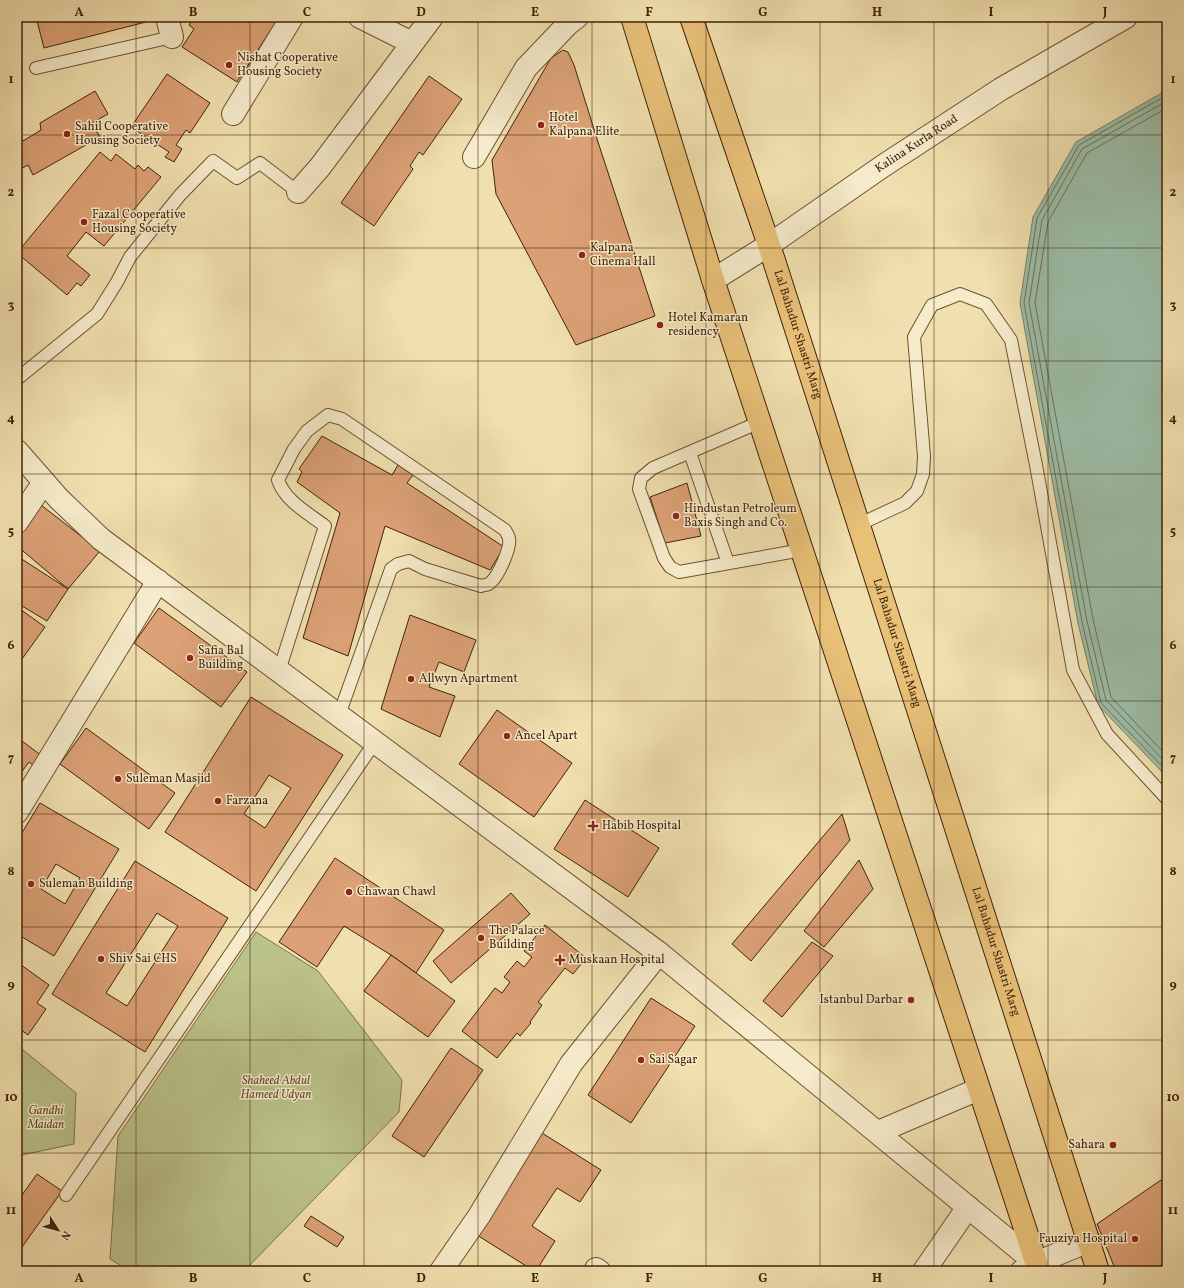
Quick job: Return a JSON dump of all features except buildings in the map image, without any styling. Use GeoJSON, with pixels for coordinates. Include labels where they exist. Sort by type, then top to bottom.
{"type":"FeatureCollection","features":[{"type":"Feature","properties":{"kind":"main road"},"geometry":{"type":"LineString","coordinates":[[632,17],[713,280],[979,1089],[1032,1268]]}},
{"type":"Feature","properties":{"kind":"main road","name":"Lal Bahadur Shastri Marg"},"geometry":{"type":"LineString","coordinates":[[691,20],[769,245],[860,524],[1098,1271]]}},
{"type":"Feature","properties":{"kind":"street"},"geometry":{"type":"LineString","coordinates":[[233,114],[292,17]]}},
{"type":"Feature","properties":{"kind":"street"},"geometry":{"type":"LineString","coordinates":[[360,17],[412,43]]}},
{"type":"Feature","properties":{"kind":"street"},"geometry":{"type":"LineString","coordinates":[[298,192],[320,167],[432,17]]}},
{"type":"Feature","properties":{"kind":"street"},"geometry":{"type":"LineString","coordinates":[[474,157],[526,68],[568,24],[577,17]]}},
{"type":"Feature","properties":{"kind":"street","name":"Kalina Kurla Road"},"geometry":{"type":"LineString","coordinates":[[713,280],[769,245],[883,166],[1002,89],[1126,17]]}},
{"type":"Feature","properties":{"kind":"street"},"geometry":{"type":"LineString","coordinates":[[17,451],[59,499],[101,540],[659,953],[968,1207],[1032,1268],[1089,1241]]}},
{"type":"Feature","properties":{"kind":"street"},"geometry":{"type":"LineString","coordinates":[[17,522],[44,482]]}},
{"type":"Feature","properties":{"kind":"street"},"geometry":{"type":"LineString","coordinates":[[17,812],[158,581]]}},
{"type":"Feature","properties":{"kind":"street"},"geometry":{"type":"LineString","coordinates":[[441,1271],[480,1216],[571,1064],[659,953]]}},
{"type":"Feature","properties":{"kind":"street"},"geometry":{"type":"LineString","coordinates":[[878,1132],[979,1089]]}},
{"type":"Feature","properties":{"kind":"street"},"geometry":{"type":"LineString","coordinates":[[924,1271],[968,1207]]}},
{"type":"Feature","properties":{"kind":"lane"},"geometry":{"type":"LineString","coordinates":[[36,68],[170,27]]}},
{"type":"Feature","properties":{"kind":"lane"},"geometry":{"type":"LineString","coordinates":[[17,379],[97,314],[117,282],[130,256],[180,195],[212,161],[237,178],[260,163],[298,192]]}},
{"type":"Feature","properties":{"kind":"lane"},"geometry":{"type":"LineString","coordinates":[[860,524],[906,503],[917,491],[923,474],[924,456],[914,337],[932,305],[960,294],[986,304],[1011,340],[1039,480],[1073,670],[1107,734],[1167,799]]}},
{"type":"Feature","properties":{"kind":"lane"},"geometry":{"type":"LineString","coordinates":[[279,671],[325,526],[294,503],[280,486],[278,480],[294,449],[307,430],[328,415],[342,419],[362,432],[505,530],[510,538],[503,564],[497,576],[490,583],[481,586],[409,561],[398,564],[390,569],[339,715]]}},
{"type":"Feature","properties":{"kind":"lane"},"geometry":{"type":"LineString","coordinates":[[760,422],[653,468],[641,478],[639,489],[664,558],[670,567],[680,572],[802,550]]}},
{"type":"Feature","properties":{"kind":"lane"},"geometry":{"type":"LineString","coordinates":[[690,453],[728,563]]}},
{"type":"Feature","properties":{"kind":"lane"},"geometry":{"type":"LineString","coordinates":[[66,1195],[375,742]]}},
{"type":"Feature","properties":{"kind":"green space","name":"Shaheed Abdul Hameed Udyan"},"geometry":{"type":"Polygon","coordinates":[[[256,932],[318,971],[402,1080],[399,1112],[244,1271],[130,1271],[110,1259],[118,1136],[256,932]]]}},
{"type":"Feature","properties":{"kind":"green space","name":"Gandhi Maidan"},"geometry":{"type":"Polygon","coordinates":[[[17,1045],[76,1093],[74,1144],[17,1156],[17,1045]]]}},
{"type":"Feature","properties":{"kind":"water"},"geometry":{"type":"Polygon","coordinates":[[[1167,90],[1167,777],[1098,705],[1078,623],[1020,303],[1033,217],[1076,142],[1167,90]]]}},
{"type":"Feature","properties":{"kind":"place","name":"Nishat Cooperative Housing Society"},"geometry":{"type":"Point","coordinates":[229,65]}},
{"type":"Feature","properties":{"kind":"place","name":"Hotel Kalpana Elite"},"geometry":{"type":"Point","coordinates":[541,125]}},
{"type":"Feature","properties":{"kind":"place","name":"Sahil Cooperative Housing Society"},"geometry":{"type":"Point","coordinates":[67,134]}},
{"type":"Feature","properties":{"kind":"place","name":"Fazal Cooperative Housing Society"},"geometry":{"type":"Point","coordinates":[84,222]}},
{"type":"Feature","properties":{"kind":"place","name":"Kalpana Cinema Hall"},"geometry":{"type":"Point","coordinates":[582,255]}},
{"type":"Feature","properties":{"kind":"place","name":"Hotel Kamaran residency"},"geometry":{"type":"Point","coordinates":[660,325]}},
{"type":"Feature","properties":{"kind":"place","name":"Hindustan Petroleum Baxis Singh and Co."},"geometry":{"type":"Point","coordinates":[676,516]}},
{"type":"Feature","properties":{"kind":"place","name":"Safia Bal Building"},"geometry":{"type":"Point","coordinates":[190,658]}},
{"type":"Feature","properties":{"kind":"place","name":"Allwyn Apartment"},"geometry":{"type":"Point","coordinates":[411,679]}},
{"type":"Feature","properties":{"kind":"place","name":"Ancel Apart"},"geometry":{"type":"Point","coordinates":[507,736]}},
{"type":"Feature","properties":{"kind":"place","name":"Suleman Masjid"},"geometry":{"type":"Point","coordinates":[118,779]}},
{"type":"Feature","properties":{"kind":"place","name":"Farzana"},"geometry":{"type":"Point","coordinates":[218,801]}},
{"type":"Feature","properties":{"kind":"place","name":"Habib Hospital"},"geometry":{"type":"Point","coordinates":[593,826]}},
{"type":"Feature","properties":{"kind":"place","name":"Suleman Building"},"geometry":{"type":"Point","coordinates":[31,884]}},
{"type":"Feature","properties":{"kind":"place","name":"Chawan Chawl"},"geometry":{"type":"Point","coordinates":[349,892]}},
{"type":"Feature","properties":{"kind":"place","name":"The Palace Building"},"geometry":{"type":"Point","coordinates":[481,938]}},
{"type":"Feature","properties":{"kind":"place","name":"Shiv Sai CHS"},"geometry":{"type":"Point","coordinates":[101,959]}},
{"type":"Feature","properties":{"kind":"place","name":"Muskaan Hospital"},"geometry":{"type":"Point","coordinates":[560,960]}},
{"type":"Feature","properties":{"kind":"place","name":"Istanbul Darbar"},"geometry":{"type":"Point","coordinates":[911,1000]}},
{"type":"Feature","properties":{"kind":"place","name":"Sai Sagar"},"geometry":{"type":"Point","coordinates":[641,1060]}},
{"type":"Feature","properties":{"kind":"place","name":"Sahara"},"geometry":{"type":"Point","coordinates":[1113,1145]}},
{"type":"Feature","properties":{"kind":"place","name":"Fauziya Hospital"},"geometry":{"type":"Point","coordinates":[1135,1239]}}]}
